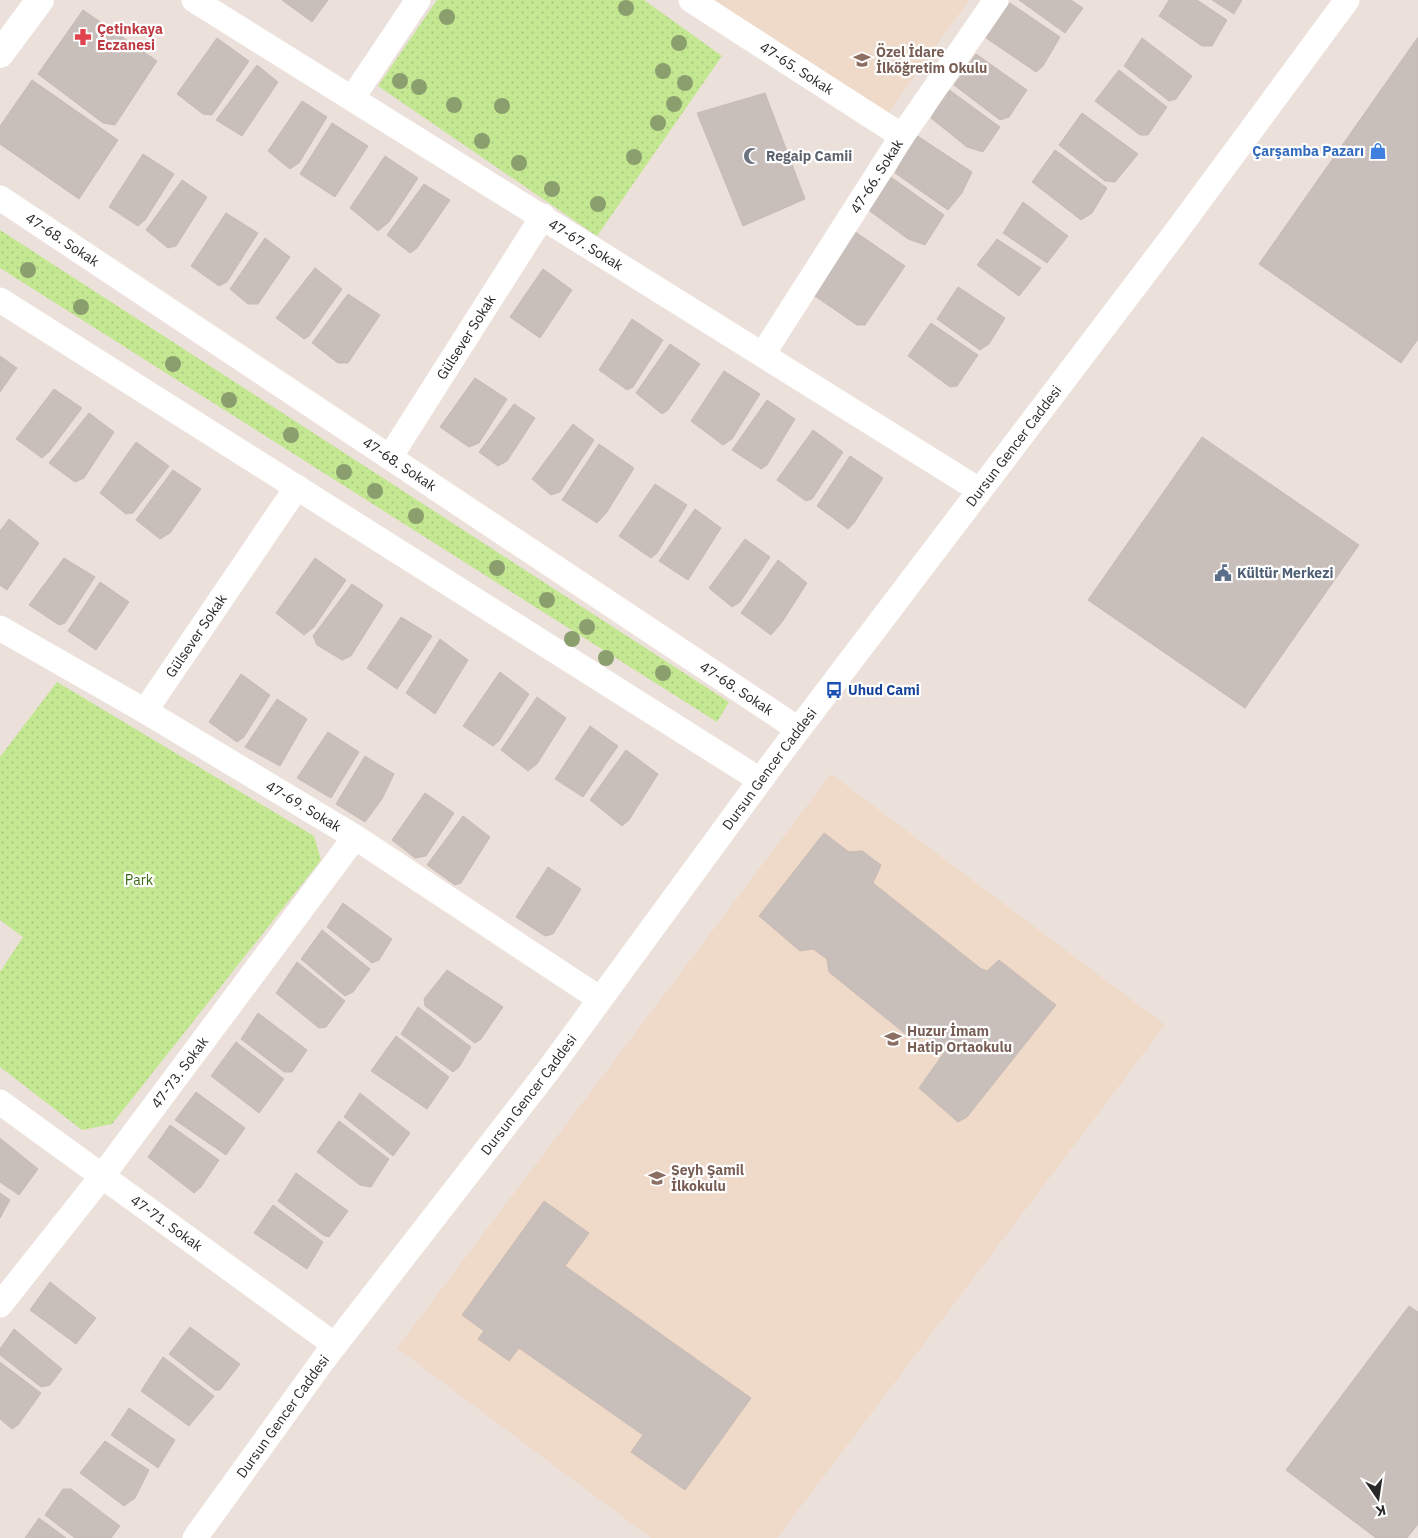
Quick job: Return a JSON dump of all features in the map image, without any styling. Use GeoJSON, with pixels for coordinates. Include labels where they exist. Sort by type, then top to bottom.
{"type":"FeatureCollection","features":[{"type":"Feature","properties":{"kind":"street"},"geometry":{"type":"LineString","coordinates":[[0,54],[40,0]]}},
{"type":"Feature","properties":{"kind":"street","name":"47-67. Sokak"},"geometry":{"type":"LineString","coordinates":[[194,0],[353,97],[980,490]]}},
{"type":"Feature","properties":{"kind":"street"},"geometry":{"type":"LineString","coordinates":[[353,97],[418,0]]}},
{"type":"Feature","properties":{"kind":"street","name":"47-65. Sokak"},"geometry":{"type":"LineString","coordinates":[[692,0],[902,136]]}},
{"type":"Feature","properties":{"kind":"street","name":"47-66. Sokak"},"geometry":{"type":"LineString","coordinates":[[763,354],[902,136],[996,0]]}},
{"type":"Feature","properties":{"kind":"street","name":"Dursun Gencer Caddesi"},"geometry":{"type":"LineString","coordinates":[[195,1538],[335,1345],[550,1068],[798,729],[1173,236],[1346,0]]}},
{"type":"Feature","properties":{"kind":"street","name":"47-68. Sokak"},"geometry":{"type":"LineString","coordinates":[[0,198],[798,729]]}},
{"type":"Feature","properties":{"kind":"street","name":"Gülsever Sokak"},"geometry":{"type":"LineString","coordinates":[[390,457],[543,216]]}},
{"type":"Feature","properties":{"kind":"street"},"geometry":{"type":"LineString","coordinates":[[0,300],[760,780]]}},
{"type":"Feature","properties":{"kind":"street","name":"Gülsever Sokak"},"geometry":{"type":"LineString","coordinates":[[145,710],[297,487]]}},
{"type":"Feature","properties":{"kind":"street","name":"47-69. Sokak"},"geometry":{"type":"LineString","coordinates":[[0,628],[145,710],[355,837],[600,999]]}},
{"type":"Feature","properties":{"kind":"street","name":"47-73. Sokak"},"geometry":{"type":"LineString","coordinates":[[0,1305],[103,1175],[355,837]]}},
{"type":"Feature","properties":{"kind":"street","name":"47-71. Sokak"},"geometry":{"type":"LineString","coordinates":[[0,1102],[335,1345]]}},
{"type":"Feature","properties":{"kind":"shaded area","name":"Özel İdare İlköğretim Okulu"},"geometry":{"type":"Polygon","coordinates":[[[710,0],[969,0],[884,119],[710,0]]]}},
{"type":"Feature","properties":{"kind":"shaded area"},"geometry":{"type":"Polygon","coordinates":[[[831,774],[1165,1025],[777,1538],[651,1538],[397,1348],[831,774]]]}},
{"type":"Feature","properties":{"kind":"green space"},"geometry":{"type":"Polygon","coordinates":[[[437,0],[644,0],[722,56],[597,236],[378,86],[437,0]]]}},
{"type":"Feature","properties":{"kind":"green space"},"geometry":{"type":"Polygon","coordinates":[[[0,230],[729,702],[717,722],[0,268],[0,230]]]}},
{"type":"Feature","properties":{"kind":"green space","name":"Park"},"geometry":{"type":"Polygon","coordinates":[[[57,682],[314,836],[321,860],[112,1124],[82,1130],[0,1067],[0,972],[23,937],[0,920],[0,757],[57,682]]]}},
{"type":"Feature","properties":{"kind":"building"},"geometry":{"type":"Polygon","coordinates":[[[282,0],[328,0],[312,22],[282,0]]]}},
{"type":"Feature","properties":{"kind":"building"},"geometry":{"type":"Polygon","coordinates":[[[1019,0],[1071,0],[1083,8],[1065,33],[1019,0]]]}},
{"type":"Feature","properties":{"kind":"building"},"geometry":{"type":"Polygon","coordinates":[[[1169,0],[1197,0],[1227,20],[1212,46],[1202,46],[1159,16],[1169,0]]]}},
{"type":"Feature","properties":{"kind":"building"},"geometry":{"type":"Polygon","coordinates":[[[1212,0],[1242,0],[1234,14],[1212,0]]]}},
{"type":"Feature","properties":{"kind":"building"},"geometry":{"type":"Polygon","coordinates":[[[1010,3],[1060,37],[1043,66],[1036,72],[986,38],[1010,3]]]}},
{"type":"Feature","properties":{"kind":"building"},"geometry":{"type":"Polygon","coordinates":[[[83,10],[157,61],[115,125],[103,123],[38,74],[83,10]]]}},
{"type":"Feature","properties":{"kind":"building","name":"Çarşamba Pazarı"},"geometry":{"type":"Polygon","coordinates":[[[1418,37],[1418,339],[1401,363],[1259,264],[1418,37]]]}},
{"type":"Feature","properties":{"kind":"building"},"geometry":{"type":"Polygon","coordinates":[[[217,38],[249,61],[212,115],[203,114],[177,94],[217,38]]]}},
{"type":"Feature","properties":{"kind":"building"},"geometry":{"type":"Polygon","coordinates":[[[1142,38],[1192,76],[1176,99],[1169,101],[1124,66],[1142,38]]]}},
{"type":"Feature","properties":{"kind":"building"},"geometry":{"type":"Polygon","coordinates":[[[976,54],[1027,90],[1009,117],[1000,120],[954,85],[976,54]]]}},
{"type":"Feature","properties":{"kind":"building"},"geometry":{"type":"Polygon","coordinates":[[[257,65],[278,82],[242,136],[216,120],[257,65]]]}},
{"type":"Feature","properties":{"kind":"building"},"geometry":{"type":"Polygon","coordinates":[[[1119,70],[1167,107],[1148,135],[1140,135],[1095,101],[1119,70]]]}},
{"type":"Feature","properties":{"kind":"building"},"geometry":{"type":"Polygon","coordinates":[[[32,80],[118,140],[79,199],[0,144],[0,126],[32,80]]]}},
{"type":"Feature","properties":{"kind":"building"},"geometry":{"type":"Polygon","coordinates":[[[948,89],[1000,127],[983,152],[967,147],[931,118],[948,89]]]}},
{"type":"Feature","properties":{"kind":"building","name":"Regaip Camii"},"geometry":{"type":"Polygon","coordinates":[[[765,93],[805,199],[743,226],[697,113],[765,93]]]}},
{"type":"Feature","properties":{"kind":"building"},"geometry":{"type":"Polygon","coordinates":[[[302,101],[327,117],[299,163],[290,169],[268,151],[302,101]]]}},
{"type":"Feature","properties":{"kind":"building"},"geometry":{"type":"Polygon","coordinates":[[[1082,113],[1138,154],[1115,182],[1105,181],[1059,145],[1082,113]]]}},
{"type":"Feature","properties":{"kind":"building"},"geometry":{"type":"Polygon","coordinates":[[[332,123],[368,146],[335,197],[300,174],[332,123]]]}},
{"type":"Feature","properties":{"kind":"building"},"geometry":{"type":"Polygon","coordinates":[[[916,135],[972,172],[962,193],[948,210],[895,173],[916,135]]]}},
{"type":"Feature","properties":{"kind":"building"},"geometry":{"type":"Polygon","coordinates":[[[1055,150],[1107,188],[1092,213],[1081,220],[1032,182],[1055,150]]]}},
{"type":"Feature","properties":{"kind":"building"},"geometry":{"type":"Polygon","coordinates":[[[143,154],[174,174],[145,220],[138,226],[109,207],[143,154]]]}},
{"type":"Feature","properties":{"kind":"building"},"geometry":{"type":"Polygon","coordinates":[[[385,156],[418,178],[389,222],[378,231],[350,208],[385,156]]]}},
{"type":"Feature","properties":{"kind":"building"},"geometry":{"type":"Polygon","coordinates":[[[888,175],[944,215],[925,245],[908,239],[867,209],[888,175]]]}},
{"type":"Feature","properties":{"kind":"building"},"geometry":{"type":"Polygon","coordinates":[[[182,180],[207,197],[176,246],[168,248],[146,230],[182,180]]]}},
{"type":"Feature","properties":{"kind":"building"},"geometry":{"type":"Polygon","coordinates":[[[424,184],[450,200],[417,248],[410,253],[387,235],[424,184]]]}},
{"type":"Feature","properties":{"kind":"building"},"geometry":{"type":"Polygon","coordinates":[[[1023,202],[1068,236],[1047,263],[1003,233],[1023,202]]]}},
{"type":"Feature","properties":{"kind":"building"},"geometry":{"type":"Polygon","coordinates":[[[226,213],[258,233],[227,282],[219,286],[191,266],[226,213]]]}},
{"type":"Feature","properties":{"kind":"building"},"geometry":{"type":"Polygon","coordinates":[[[851,229],[905,266],[865,325],[857,325],[809,292],[851,229]]]}},
{"type":"Feature","properties":{"kind":"building"},"geometry":{"type":"Polygon","coordinates":[[[265,238],[290,257],[258,304],[248,304],[230,289],[265,238]]]}},
{"type":"Feature","properties":{"kind":"building"},"geometry":{"type":"Polygon","coordinates":[[[997,239],[1041,268],[1019,296],[977,265],[997,239]]]}},
{"type":"Feature","properties":{"kind":"building"},"geometry":{"type":"Polygon","coordinates":[[[315,268],[342,289],[309,336],[304,339],[276,318],[315,268]]]}},
{"type":"Feature","properties":{"kind":"building"},"geometry":{"type":"Polygon","coordinates":[[[543,269],[572,290],[540,338],[510,317],[543,269]]]}},
{"type":"Feature","properties":{"kind":"building"},"geometry":{"type":"Polygon","coordinates":[[[958,287],[1005,318],[989,344],[980,350],[937,319],[958,287]]]}},
{"type":"Feature","properties":{"kind":"building"},"geometry":{"type":"Polygon","coordinates":[[[348,294],[380,315],[348,363],[338,363],[312,343],[348,294]]]}},
{"type":"Feature","properties":{"kind":"building"},"geometry":{"type":"Polygon","coordinates":[[[632,319],[663,340],[633,387],[627,390],[599,370],[632,319]]]}},
{"type":"Feature","properties":{"kind":"building"},"geometry":{"type":"Polygon","coordinates":[[[931,323],[978,355],[957,386],[950,387],[908,356],[931,323]]]}},
{"type":"Feature","properties":{"kind":"building"},"geometry":{"type":"Polygon","coordinates":[[[670,344],[700,364],[668,410],[662,414],[636,393],[670,344]]]}},
{"type":"Feature","properties":{"kind":"building"},"geometry":{"type":"Polygon","coordinates":[[[0,356],[17,368],[0,392],[0,356]]]}},
{"type":"Feature","properties":{"kind":"building"},"geometry":{"type":"Polygon","coordinates":[[[724,371],[760,394],[732,439],[723,445],[691,421],[724,371]]]}},
{"type":"Feature","properties":{"kind":"building"},"geometry":{"type":"Polygon","coordinates":[[[475,378],[507,399],[479,443],[469,447],[440,427],[475,378]]]}},
{"type":"Feature","properties":{"kind":"building"},"geometry":{"type":"Polygon","coordinates":[[[54,389],[82,408],[49,452],[42,458],[16,439],[54,389]]]}},
{"type":"Feature","properties":{"kind":"building"},"geometry":{"type":"Polygon","coordinates":[[[767,400],[795,419],[767,465],[761,469],[732,450],[767,400]]]}},
{"type":"Feature","properties":{"kind":"building"},"geometry":{"type":"Polygon","coordinates":[[[514,404],[535,418],[507,461],[498,466],[479,452],[514,404]]]}},
{"type":"Feature","properties":{"kind":"building"},"geometry":{"type":"Polygon","coordinates":[[[89,413],[114,432],[84,478],[75,482],[49,463],[89,413]]]}},
{"type":"Feature","properties":{"kind":"building"},"geometry":{"type":"Polygon","coordinates":[[[573,424],[594,440],[560,492],[551,495],[532,479],[573,424]]]}},
{"type":"Feature","properties":{"kind":"building"},"geometry":{"type":"Polygon","coordinates":[[[813,430],[843,452],[812,499],[806,501],[777,480],[813,430]]]}},
{"type":"Feature","properties":{"kind":"building","name":"Kültür Merkezi"},"geometry":{"type":"Polygon","coordinates":[[[1202,437],[1359,545],[1245,708],[1088,600],[1202,437]]]}},
{"type":"Feature","properties":{"kind":"building"},"geometry":{"type":"Polygon","coordinates":[[[136,442],[169,466],[133,513],[126,514],[100,493],[136,442]]]}},
{"type":"Feature","properties":{"kind":"building"},"geometry":{"type":"Polygon","coordinates":[[[599,444],[634,468],[607,512],[597,523],[562,500],[599,444]]]}},
{"type":"Feature","properties":{"kind":"building"},"geometry":{"type":"Polygon","coordinates":[[[850,456],[883,478],[854,523],[848,529],[817,506],[850,456]]]}},
{"type":"Feature","properties":{"kind":"building"},"geometry":{"type":"Polygon","coordinates":[[[173,470],[201,489],[170,533],[160,539],[136,520],[173,470]]]}},
{"type":"Feature","properties":{"kind":"building"},"geometry":{"type":"Polygon","coordinates":[[[655,484],[687,505],[657,553],[651,558],[619,536],[655,484]]]}},
{"type":"Feature","properties":{"kind":"building"},"geometry":{"type":"Polygon","coordinates":[[[695,509],[721,528],[688,580],[659,561],[695,509]]]}},
{"type":"Feature","properties":{"kind":"building"},"geometry":{"type":"Polygon","coordinates":[[[9,519],[39,543],[7,590],[0,585],[0,531],[9,519]]]}},
{"type":"Feature","properties":{"kind":"building"},"geometry":{"type":"Polygon","coordinates":[[[745,539],[770,557],[740,602],[732,607],[709,588],[745,539]]]}},
{"type":"Feature","properties":{"kind":"building"},"geometry":{"type":"Polygon","coordinates":[[[64,558],[95,577],[65,623],[59,625],[29,605],[64,558]]]}},
{"type":"Feature","properties":{"kind":"building"},"geometry":{"type":"Polygon","coordinates":[[[315,558],[346,580],[314,627],[304,635],[276,613],[315,558]]]}},
{"type":"Feature","properties":{"kind":"building"},"geometry":{"type":"Polygon","coordinates":[[[778,560],[807,583],[782,622],[771,635],[741,613],[778,560]]]}},
{"type":"Feature","properties":{"kind":"building"},"geometry":{"type":"Polygon","coordinates":[[[100,582],[129,602],[96,650],[68,631],[100,582]]]}},
{"type":"Feature","properties":{"kind":"building"},"geometry":{"type":"Polygon","coordinates":[[[352,584],[383,605],[351,656],[342,660],[317,645],[313,636],[352,584]]]}},
{"type":"Feature","properties":{"kind":"building"},"geometry":{"type":"Polygon","coordinates":[[[401,617],[432,636],[397,689],[367,668],[401,617]]]}},
{"type":"Feature","properties":{"kind":"building"},"geometry":{"type":"Polygon","coordinates":[[[440,639],[468,660],[435,714],[406,693],[440,639]]]}},
{"type":"Feature","properties":{"kind":"building"},"geometry":{"type":"Polygon","coordinates":[[[500,672],[529,694],[499,741],[493,746],[463,726],[500,672]]]}},
{"type":"Feature","properties":{"kind":"building"},"geometry":{"type":"Polygon","coordinates":[[[241,674],[270,695],[244,737],[237,742],[209,722],[241,674]]]}},
{"type":"Feature","properties":{"kind":"building"},"geometry":{"type":"Polygon","coordinates":[[[537,697],[566,718],[537,764],[528,771],[501,750],[537,697]]]}},
{"type":"Feature","properties":{"kind":"building"},"geometry":{"type":"Polygon","coordinates":[[[277,699],[307,719],[280,766],[245,747],[277,699]]]}},
{"type":"Feature","properties":{"kind":"building"},"geometry":{"type":"Polygon","coordinates":[[[590,726],[618,746],[583,797],[555,779],[590,726]]]}},
{"type":"Feature","properties":{"kind":"building"},"geometry":{"type":"Polygon","coordinates":[[[328,732],[359,752],[331,798],[297,778],[328,732]]]}},
{"type":"Feature","properties":{"kind":"building"},"geometry":{"type":"Polygon","coordinates":[[[626,750],[658,774],[629,820],[622,826],[590,800],[626,750]]]}},
{"type":"Feature","properties":{"kind":"building"},"geometry":{"type":"Polygon","coordinates":[[[365,756],[394,774],[382,799],[365,822],[336,804],[365,756]]]}},
{"type":"Feature","properties":{"kind":"building"},"geometry":{"type":"Polygon","coordinates":[[[425,793],[454,813],[426,856],[415,858],[392,840],[425,793]]]}},
{"type":"Feature","properties":{"kind":"building"},"geometry":{"type":"Polygon","coordinates":[[[463,816],[490,837],[461,883],[455,885],[427,865],[463,816]]]}},
{"type":"Feature","properties":{"kind":"building"},"geometry":{"type":"Polygon","coordinates":[[[824,833],[849,852],[862,851],[881,865],[873,883],[980,968],[987,971],[999,960],[1056,1005],[967,1117],[958,1122],[919,1088],[946,1050],[928,1037],[913,1040],[829,972],[827,959],[813,949],[800,951],[759,916],[824,833]]]}},
{"type":"Feature","properties":{"kind":"building"},"geometry":{"type":"Polygon","coordinates":[[[548,867],[581,889],[553,934],[545,936],[516,917],[548,867]]]}},
{"type":"Feature","properties":{"kind":"building"},"geometry":{"type":"Polygon","coordinates":[[[343,903],[392,939],[379,960],[372,963],[327,927],[343,903]]]}},
{"type":"Feature","properties":{"kind":"building"},"geometry":{"type":"Polygon","coordinates":[[[322,930],[370,969],[353,992],[345,996],[301,959],[322,930]]]}},
{"type":"Feature","properties":{"kind":"building"},"geometry":{"type":"Polygon","coordinates":[[[297,962],[345,1001],[326,1027],[319,1028],[276,993],[297,962]]]}},
{"type":"Feature","properties":{"kind":"building"},"geometry":{"type":"Polygon","coordinates":[[[447,970],[503,1007],[481,1039],[475,1043],[425,1006],[424,999],[447,970]]]}},
{"type":"Feature","properties":{"kind":"building"},"geometry":{"type":"Polygon","coordinates":[[[418,1007],[471,1047],[459,1067],[453,1072],[401,1034],[418,1007]]]}},
{"type":"Feature","properties":{"kind":"building"},"geometry":{"type":"Polygon","coordinates":[[[258,1013],[307,1050],[292,1072],[284,1072],[241,1039],[258,1013]]]}},
{"type":"Feature","properties":{"kind":"building"},"geometry":{"type":"Polygon","coordinates":[[[396,1036],[449,1077],[427,1109],[371,1071],[396,1036]]]}},
{"type":"Feature","properties":{"kind":"building"},"geometry":{"type":"Polygon","coordinates":[[[236,1042],[284,1079],[259,1113],[211,1076],[236,1042]]]}},
{"type":"Feature","properties":{"kind":"building"},"geometry":{"type":"Polygon","coordinates":[[[196,1092],[245,1128],[226,1155],[175,1120],[196,1092]]]}},
{"type":"Feature","properties":{"kind":"building"},"geometry":{"type":"Polygon","coordinates":[[[360,1093],[410,1133],[393,1156],[344,1117],[360,1093]]]}},
{"type":"Feature","properties":{"kind":"building"},"geometry":{"type":"Polygon","coordinates":[[[339,1121],[389,1159],[371,1187],[360,1185],[317,1152],[339,1121]]]}},
{"type":"Feature","properties":{"kind":"building"},"geometry":{"type":"Polygon","coordinates":[[[170,1125],[219,1160],[201,1187],[194,1193],[148,1157],[170,1125]]]}},
{"type":"Feature","properties":{"kind":"building"},"geometry":{"type":"Polygon","coordinates":[[[0,1138],[38,1169],[19,1195],[0,1182],[0,1138]]]}},
{"type":"Feature","properties":{"kind":"building"},"geometry":{"type":"Polygon","coordinates":[[[296,1173],[348,1211],[329,1237],[323,1235],[278,1201],[296,1173]]]}},
{"type":"Feature","properties":{"kind":"building"},"geometry":{"type":"Polygon","coordinates":[[[0,1193],[10,1200],[0,1218],[0,1193]]]}},
{"type":"Feature","properties":{"kind":"building"},"geometry":{"type":"Polygon","coordinates":[[[544,1201],[589,1233],[565,1266],[751,1398],[685,1490],[631,1452],[643,1435],[519,1348],[509,1361],[478,1339],[484,1331],[462,1315],[544,1201]]]}},
{"type":"Feature","properties":{"kind":"building"},"geometry":{"type":"Polygon","coordinates":[[[273,1205],[323,1242],[307,1269],[254,1233],[273,1205]]]}},
{"type":"Feature","properties":{"kind":"building"},"geometry":{"type":"Polygon","coordinates":[[[50,1282],[96,1318],[76,1344],[30,1310],[50,1282]]]}},
{"type":"Feature","properties":{"kind":"building"},"geometry":{"type":"Polygon","coordinates":[[[1409,1306],[1418,1312],[1418,1524],[1407,1538],[1376,1538],[1286,1470],[1409,1306]]]}},
{"type":"Feature","properties":{"kind":"building"},"geometry":{"type":"Polygon","coordinates":[[[190,1327],[240,1364],[220,1390],[215,1390],[169,1354],[190,1327]]]}},
{"type":"Feature","properties":{"kind":"building"},"geometry":{"type":"Polygon","coordinates":[[[14,1329],[62,1369],[50,1385],[41,1387],[0,1355],[0,1349],[14,1329]]]}},
{"type":"Feature","properties":{"kind":"building"},"geometry":{"type":"Polygon","coordinates":[[[163,1357],[214,1396],[189,1426],[141,1391],[163,1357]]]}},
{"type":"Feature","properties":{"kind":"building"},"geometry":{"type":"Polygon","coordinates":[[[0,1362],[41,1393],[18,1425],[12,1429],[0,1419],[0,1362]]]}},
{"type":"Feature","properties":{"kind":"building"},"geometry":{"type":"Polygon","coordinates":[[[129,1408],[175,1440],[158,1468],[111,1435],[129,1408]]]}},
{"type":"Feature","properties":{"kind":"building"},"geometry":{"type":"Polygon","coordinates":[[[105,1441],[149,1470],[135,1498],[124,1506],[80,1473],[105,1441]]]}},
{"type":"Feature","properties":{"kind":"building"},"geometry":{"type":"Polygon","coordinates":[[[63,1489],[71,1489],[120,1526],[111,1538],[75,1538],[45,1515],[63,1489]]]}},
{"type":"Feature","properties":{"kind":"building"},"geometry":{"type":"Polygon","coordinates":[[[39,1518],[66,1538],[25,1538],[39,1518]]]}},
{"type":"Feature","properties":{"kind":"place","name":"Çetinkaya Eczanesi"},"geometry":{"type":"Point","coordinates":[83,37]}},
{"type":"Feature","properties":{"kind":"place","name":"Özel İdare İlköğretim Okulu"},"geometry":{"type":"Point","coordinates":[862,60]}},
{"type":"Feature","properties":{"kind":"place","name":"Çarşamba Pazarı"},"geometry":{"type":"Point","coordinates":[1378,151]}},
{"type":"Feature","properties":{"kind":"place","name":"Regaip Camii"},"geometry":{"type":"Point","coordinates":[752,156]}},
{"type":"Feature","properties":{"kind":"place","name":"Kültür Merkezi"},"geometry":{"type":"Point","coordinates":[1223,573]}},
{"type":"Feature","properties":{"kind":"place","name":"Uhud Cami"},"geometry":{"type":"Point","coordinates":[834,690]}},
{"type":"Feature","properties":{"kind":"place","name":"Huzur İmam Hatip Ortaokulu"},"geometry":{"type":"Point","coordinates":[893,1039]}},
{"type":"Feature","properties":{"kind":"place","name":"Şeyh Şamil İlkokulu"},"geometry":{"type":"Point","coordinates":[657,1178]}}]}
